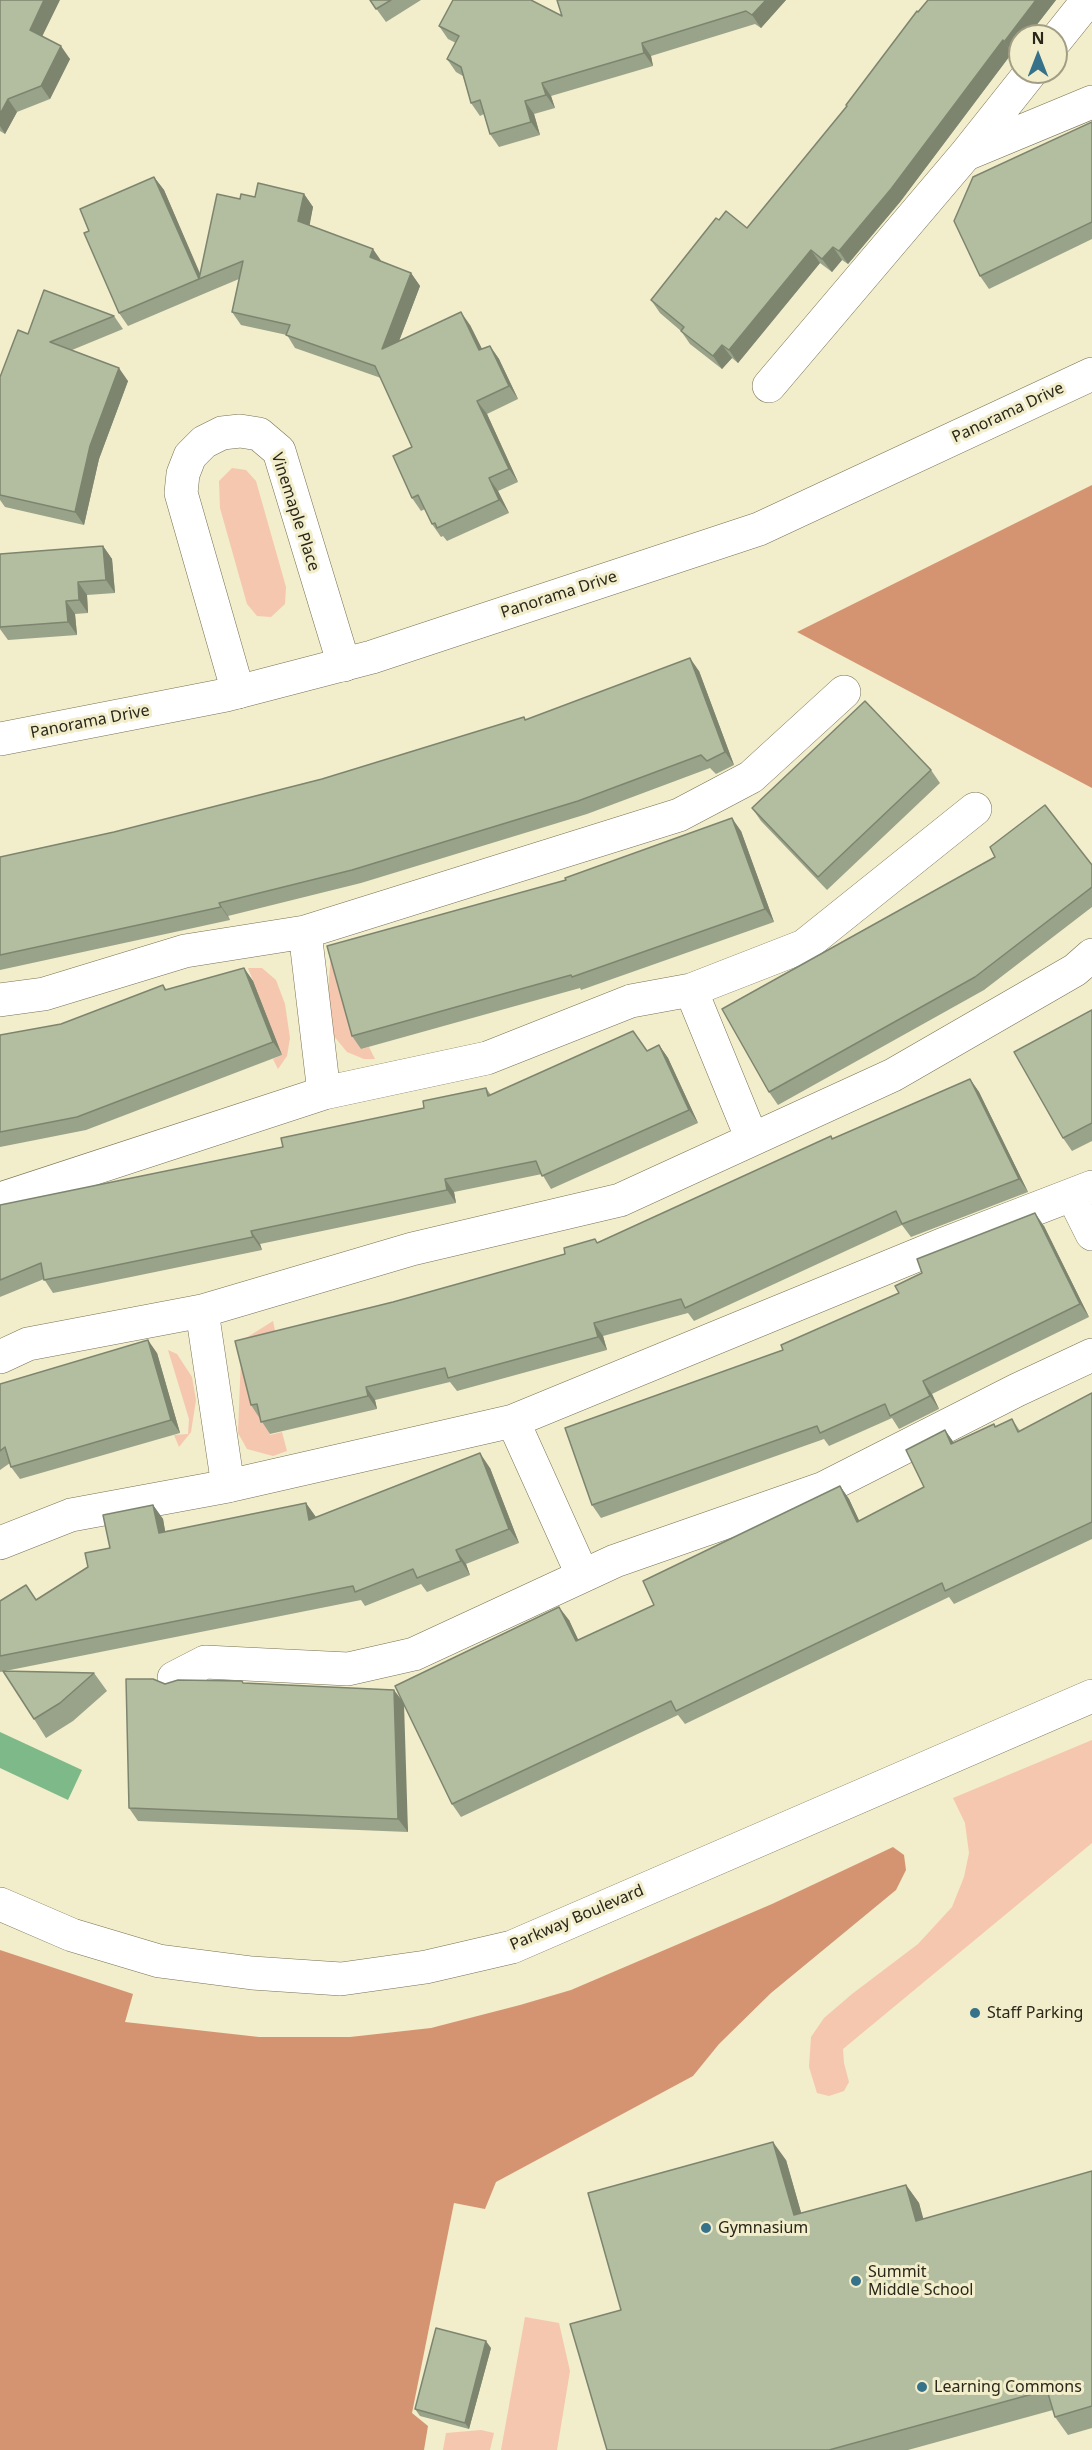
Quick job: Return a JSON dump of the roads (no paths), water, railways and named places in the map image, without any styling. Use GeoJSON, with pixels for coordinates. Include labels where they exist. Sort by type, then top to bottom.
{"type":"FeatureCollection","features":[{"type":"Feature","properties":{"kind":"street"},"geometry":{"type":"LineString","coordinates":[[1068,25],[1088,0]]}},
{"type":"Feature","properties":{"kind":"street"},"geometry":{"type":"LineString","coordinates":[[769,387],[965,155],[1021,84]]}},
{"type":"Feature","properties":{"kind":"street"},"geometry":{"type":"LineString","coordinates":[[965,155],[1092,102]]}},
{"type":"Feature","properties":{"kind":"street","name":"Panorama Drive"},"geometry":{"type":"LineString","coordinates":[[0,739],[238,692],[344,665],[759,529],[1092,374]]}},
{"type":"Feature","properties":{"kind":"street","name":"Vinemaple Place"},"geometry":{"type":"LineString","coordinates":[[238,692],[181,493],[183,474],[190,456],[204,442],[222,433],[240,430],[259,434],[279,451],[344,665]]}},
{"type":"Feature","properties":{"kind":"street"},"geometry":{"type":"LineString","coordinates":[[0,1000],[44,994],[185,951],[304,932],[679,816],[751,777],[844,692]]}},
{"type":"Feature","properties":{"kind":"street"},"geometry":{"type":"LineString","coordinates":[[0,1199],[324,1093],[487,1058],[632,1000],[690,990],[804,946],[975,809]]}},
{"type":"Feature","properties":{"kind":"street"},"geometry":{"type":"LineString","coordinates":[[304,932],[324,1093]]}},
{"type":"Feature","properties":{"kind":"street"},"geometry":{"type":"LineString","coordinates":[[0,1357],[28,1344],[202,1311],[412,1249],[620,1200],[894,1075],[1076,970],[1092,955]]}},
{"type":"Feature","properties":{"kind":"street"},"geometry":{"type":"LineString","coordinates":[[690,990],[752,1138]]}},
{"type":"Feature","properties":{"kind":"street"},"geometry":{"type":"LineString","coordinates":[[0,1543],[71,1515],[228,1486],[513,1420],[944,1244],[1083,1191],[1092,1234]]}},
{"type":"Feature","properties":{"kind":"street"},"geometry":{"type":"LineString","coordinates":[[202,1311],[228,1486]]}},
{"type":"Feature","properties":{"kind":"street"},"geometry":{"type":"LineString","coordinates":[[174,1678],[205,1662],[348,1669],[414,1654],[582,1574],[824,1488],[1017,1390],[1092,1355]]}},
{"type":"Feature","properties":{"kind":"street"},"geometry":{"type":"LineString","coordinates":[[513,1420],[582,1574]]}},
{"type":"Feature","properties":{"kind":"street","name":"Parkway Boulevard"},"geometry":{"type":"LineString","coordinates":[[0,1904],[72,1935],[159,1961],[252,1973],[341,1979],[426,1967],[512,1947],[1092,1696]]}},
{"type":"Feature","properties":{"kind":"place","name":"Staff Parking"},"geometry":{"type":"Point","coordinates":[975,2013]}},
{"type":"Feature","properties":{"kind":"place","name":"Gymnasium"},"geometry":{"type":"Point","coordinates":[706,2228]}},
{"type":"Feature","properties":{"kind":"place","name":"Summit Middle School"},"geometry":{"type":"Point","coordinates":[856,2281]}},
{"type":"Feature","properties":{"kind":"place","name":"Learning Commons"},"geometry":{"type":"Point","coordinates":[922,2387]}}]}
